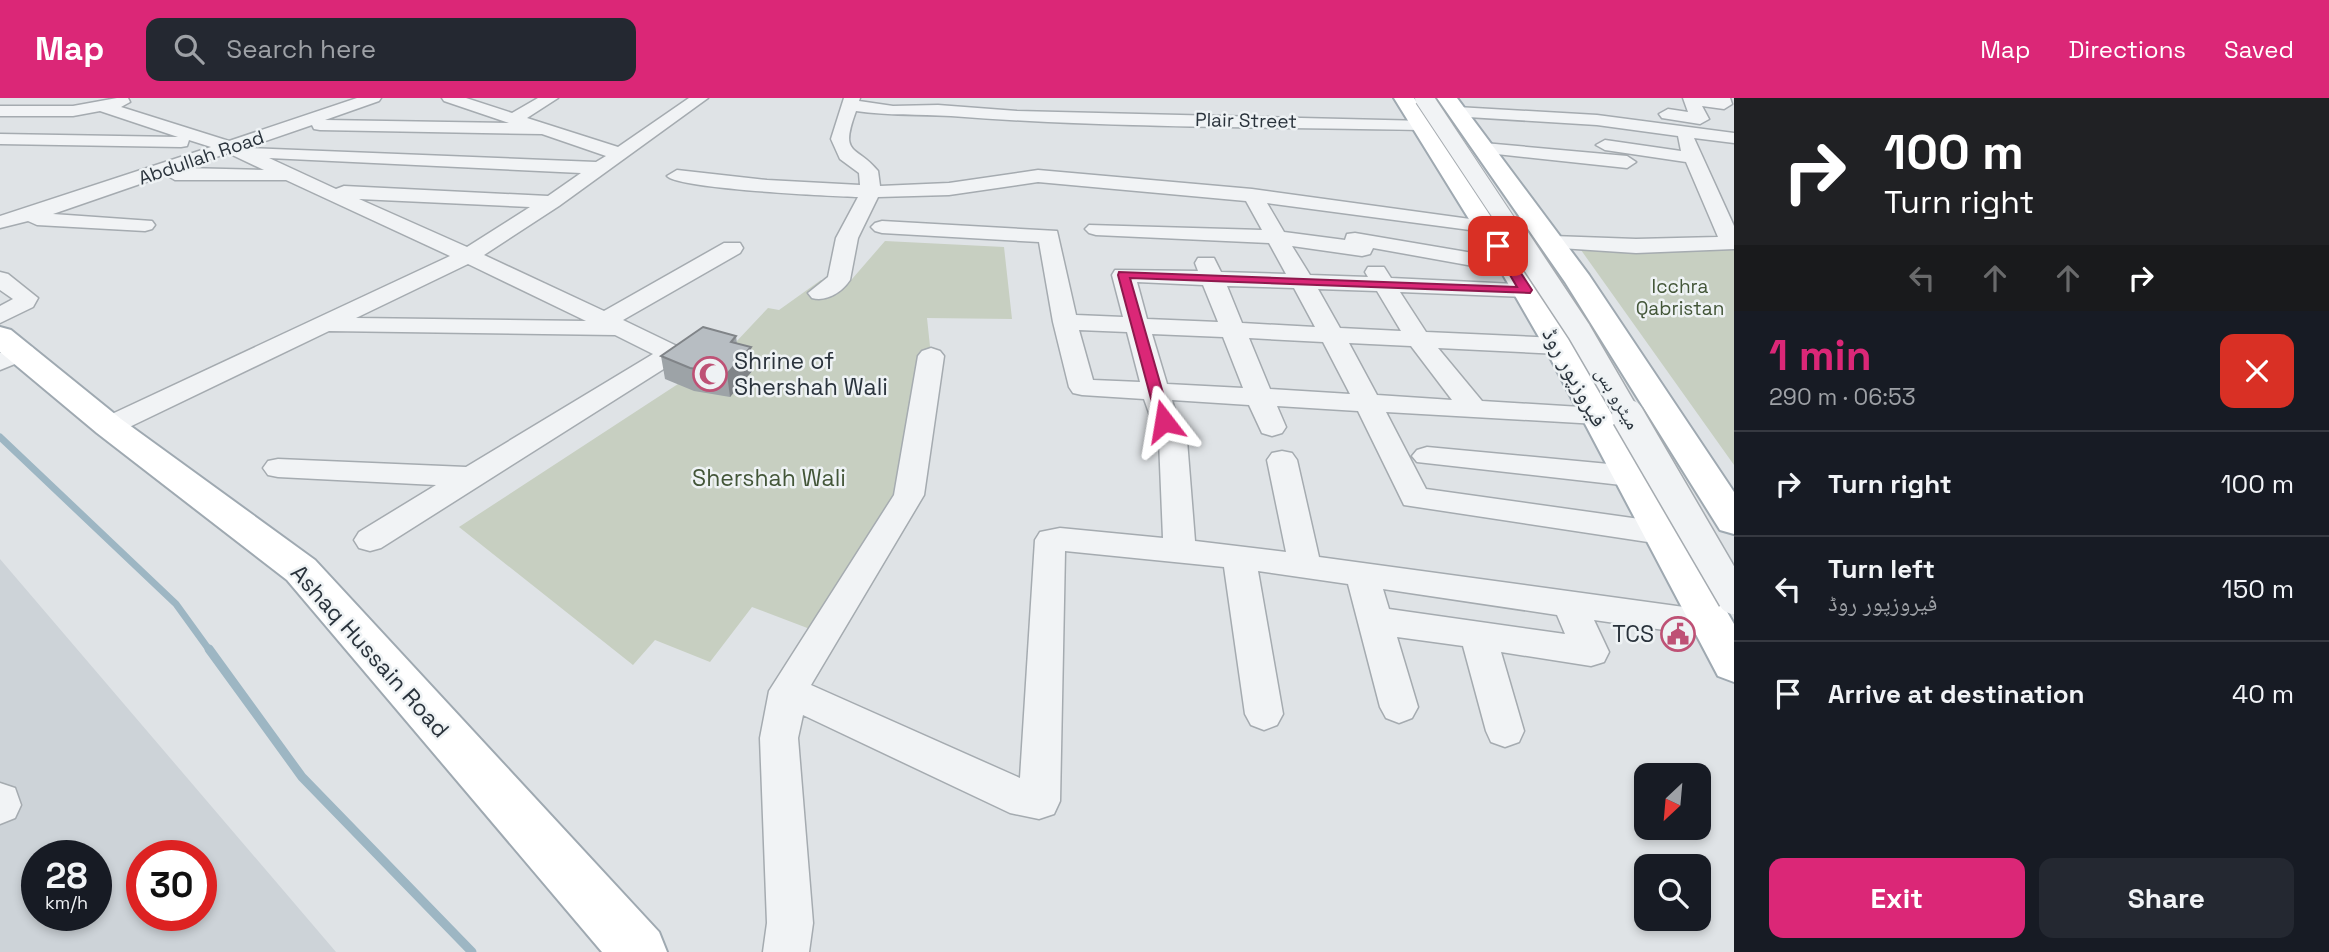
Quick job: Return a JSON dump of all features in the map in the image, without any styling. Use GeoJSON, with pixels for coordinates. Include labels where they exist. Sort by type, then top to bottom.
{"type":"FeatureCollection","features":[{"type":"Feature","properties":{"kind":"main road","name":"فیروزپور روڈ"},"geometry":{"type":"LineString","coordinates":[[1416,107],[1559,346],[1661,533],[1723,611],[1734,664]]}},
{"type":"Feature","properties":{"kind":"main road"},"geometry":{"type":"LineString","coordinates":[[1464,121],[1580,281],[1734,521]]}},
{"type":"Feature","properties":{"kind":"main road"},"geometry":{"type":"LineString","coordinates":[[1519,278],[1535,291],[1584,372],[1601,386],[1625,389],[1632,386],[1631,379],[1576,296],[1580,281]]}},
{"type":"Feature","properties":{"kind":"main road","name":"Ashaq Hussain Road"},"geometry":{"type":"LineString","coordinates":[[8,350],[301,570],[639,952]]}},
{"type":"Feature","properties":{"kind":"main road"},"geometry":{"type":"LineString","coordinates":[[1723,611],[1697,573],[1605,412],[1601,403],[1607,397],[1632,401],[1647,409],[1734,549]]}},
{"type":"Feature","properties":{"kind":"street"},"geometry":{"type":"LineString","coordinates":[[0,111],[61,111],[104,107],[137,98]]}},
{"type":"Feature","properties":{"kind":"street","name":"Abdullah Road"},"geometry":{"type":"LineString","coordinates":[[0,225],[373,98]]}},
{"type":"Feature","properties":{"kind":"street"},"geometry":{"type":"LineString","coordinates":[[450,98],[619,154]]}},
{"type":"Feature","properties":{"kind":"street"},"geometry":{"type":"LineString","coordinates":[[513,119],[550,98]]}},
{"type":"Feature","properties":{"kind":"street"},"geometry":{"type":"LineString","coordinates":[[109,426],[468,256],[552,202],[700,98]]}},
{"type":"Feature","properties":{"kind":"street"},"geometry":{"type":"LineString","coordinates":[[1004,98],[1017,106],[1021,116]]}},
{"type":"Feature","properties":{"kind":"street"},"geometry":{"type":"LineString","coordinates":[[1045,98],[1046,116]]}},
{"type":"Feature","properties":{"kind":"street"},"geometry":{"type":"LineString","coordinates":[[1093,98],[1093,118]]}},
{"type":"Feature","properties":{"kind":"street"},"geometry":{"type":"LineString","coordinates":[[1148,118],[1150,98]]}},
{"type":"Feature","properties":{"kind":"street"},"geometry":{"type":"LineString","coordinates":[[1213,98],[1227,120]]}},
{"type":"Feature","properties":{"kind":"street"},"geometry":{"type":"LineString","coordinates":[[1612,105],[1700,120],[1691,99],[1727,105]]}},
{"type":"Feature","properties":{"kind":"street"},"geometry":{"type":"LineString","coordinates":[[312,102],[338,110]]}},
{"type":"Feature","properties":{"kind":"street"},"geometry":{"type":"LineString","coordinates":[[851,102],[839,131],[839,144],[856,164],[868,171],[902,177],[963,181]]}},
{"type":"Feature","properties":{"kind":"street","name":"Plair Street"},"geometry":{"type":"LineString","coordinates":[[851,102],[893,111],[938,110],[1021,116],[1227,120],[1416,107]]}},
{"type":"Feature","properties":{"kind":"street"},"geometry":{"type":"LineString","coordinates":[[104,107],[227,147],[468,256],[672,353],[466,477],[370,540]]}},
{"type":"Feature","properties":{"kind":"street","name":"میٹرو بس"},"geometry":{"type":"LineString","coordinates":[[1416,107],[1579,331],[1723,611]]}},
{"type":"Feature","properties":{"kind":"street"},"geometry":{"type":"LineString","coordinates":[[1563,117],[1589,141],[1700,156]]}},
{"type":"Feature","properties":{"kind":"street"},"geometry":{"type":"LineString","coordinates":[[1464,121],[1563,117],[1734,138]]}},
{"type":"Feature","properties":{"kind":"street"},"geometry":{"type":"LineString","coordinates":[[1464,121],[1580,132]]}},
{"type":"Feature","properties":{"kind":"street"},"geometry":{"type":"LineString","coordinates":[[1464,121],[1627,162]]}},
{"type":"Feature","properties":{"kind":"street"},"geometry":{"type":"LineString","coordinates":[[296,124],[546,130]]}},
{"type":"Feature","properties":{"kind":"street"},"geometry":{"type":"LineString","coordinates":[[1553,242],[1636,246],[1733,243],[1704,181],[1700,156],[1682,131]]}},
{"type":"Feature","properties":{"kind":"street"},"geometry":{"type":"LineString","coordinates":[[0,139],[227,147],[601,168]]}},
{"type":"Feature","properties":{"kind":"street"},"geometry":{"type":"LineString","coordinates":[[820,293],[839,280],[847,238],[871,192],[868,171]]}},
{"type":"Feature","properties":{"kind":"street"},"geometry":{"type":"LineString","coordinates":[[151,174],[292,176]]}},
{"type":"Feature","properties":{"kind":"street"},"geometry":{"type":"LineString","coordinates":[[677,176],[871,192],[963,181],[1038,176],[1252,195],[1485,226]]}},
{"type":"Feature","properties":{"kind":"street"},"geometry":{"type":"LineString","coordinates":[[1679,177],[1724,184]]}},
{"type":"Feature","properties":{"kind":"street"},"geometry":{"type":"LineString","coordinates":[[963,181],[971,232]]}},
{"type":"Feature","properties":{"kind":"street"},"geometry":{"type":"LineString","coordinates":[[1175,187],[1272,427]]}},
{"type":"Feature","properties":{"kind":"street"},"geometry":{"type":"LineString","coordinates":[[325,191],[552,202]]}},
{"type":"Feature","properties":{"kind":"street"},"geometry":{"type":"LineString","coordinates":[[1252,195],[1303,281],[1387,439],[1415,498],[1661,533]]}},
{"type":"Feature","properties":{"kind":"street"},"geometry":{"type":"LineString","coordinates":[[1333,205],[1419,340],[1472,407]]}},
{"type":"Feature","properties":{"kind":"street"},"geometry":{"type":"LineString","coordinates":[[29,215],[35,219],[145,225]]}},
{"type":"Feature","properties":{"kind":"street"},"geometry":{"type":"LineString","coordinates":[[882,227],[1049,236],[1065,322],[1082,387],[1597,416]]}},
{"type":"Feature","properties":{"kind":"street"},"geometry":{"type":"LineString","coordinates":[[1095,239],[1199,244],[1277,237],[1359,244],[1519,278]]}},
{"type":"Feature","properties":{"kind":"street"},"geometry":{"type":"LineString","coordinates":[[324,324],[613,325],[732,248]]}},
{"type":"Feature","properties":{"kind":"street"},"geometry":{"type":"LineString","coordinates":[[1180,551],[1169,431],[1124,275],[1384,283],[1519,278]]}},
{"type":"Feature","properties":{"kind":"street"},"geometry":{"type":"LineString","coordinates":[[0,279],[26,298],[26,302],[0,316]]}},
{"type":"Feature","properties":{"kind":"street"},"geometry":{"type":"LineString","coordinates":[[1065,322],[1559,346]]}},
{"type":"Feature","properties":{"kind":"street"},"geometry":{"type":"LineString","coordinates":[[786,952],[790,923],[779,738],[788,691],[909,495],[932,356]]}},
{"type":"Feature","properties":{"kind":"street"},"geometry":{"type":"LineString","coordinates":[[1427,457],[1630,476]]}},
{"type":"Feature","properties":{"kind":"street"},"geometry":{"type":"LineString","coordinates":[[1282,460],[1305,566]]}},
{"type":"Feature","properties":{"kind":"street"},"geometry":{"type":"LineString","coordinates":[[278,468],[466,477]]}},
{"type":"Feature","properties":{"kind":"street"},"geometry":{"type":"LineString","coordinates":[[788,691],[1025,800],[1040,801],[1051,540],[1239,557],[1569,603],[1723,611]]}},
{"type":"Feature","properties":{"kind":"street"},"geometry":{"type":"LineString","coordinates":[[1239,557],[1264,714]]}},
{"type":"Feature","properties":{"kind":"street"},"geometry":{"type":"LineString","coordinates":[[1362,574],[1399,707]]}},
{"type":"Feature","properties":{"kind":"street"},"geometry":{"type":"LineString","coordinates":[[1377,621],[1591,652],[1569,603]]}},
{"type":"Feature","properties":{"kind":"street"},"geometry":{"type":"LineString","coordinates":[[1478,635],[1505,731]]}},
{"type":"Feature","properties":{"kind":"shaded area"},"geometry":{"type":"Polygon","coordinates":[[[0,559],[336,952],[0,952],[0,559]]]}},
{"type":"Feature","properties":{"kind":"green space","name":"Shershah Wali"},"geometry":{"type":"Polygon","coordinates":[[[885,241],[1004,247],[1012,319],[927,318],[931,356],[909,495],[823,634],[752,607],[710,662],[655,640],[633,665],[459,527],[678,384],[735,343],[768,308],[779,310],[821,280],[846,286],[885,241]]]}},
{"type":"Feature","properties":{"kind":"green space","name":"Icchra Qabristan"},"geometry":{"type":"Polygon","coordinates":[[[1576,243],[1734,243],[1734,465],[1576,243]]]}},
{"type":"Feature","properties":{"kind":"building"},"geometry":{"type":"Polygon","coordinates":[[[703,327],[736,336],[731,342],[751,347],[727,374],[690,368],[661,356],[703,327]]]}},
{"type":"Feature","properties":{"kind":"waterway"},"geometry":{"type":"LineString","coordinates":[[0,437],[176,604],[210,651]]}},
{"type":"Feature","properties":{"kind":"waterway"},"geometry":{"type":"LineString","coordinates":[[209,649],[302,777],[472,952]]}},
{"type":"Feature","properties":{"kind":"place","name":"Shrine of Shershah Wali"},"geometry":{"type":"Point","coordinates":[710,374]}},
{"type":"Feature","properties":{"kind":"place","name":"TCS"},"geometry":{"type":"Point","coordinates":[1678,634]}},
{"type":"Feature","properties":{"kind":"route"},"geometry":{"type":"LineString","coordinates":[[1164,421],[1124,275],[1526,290],[1498,246]]}}]}
